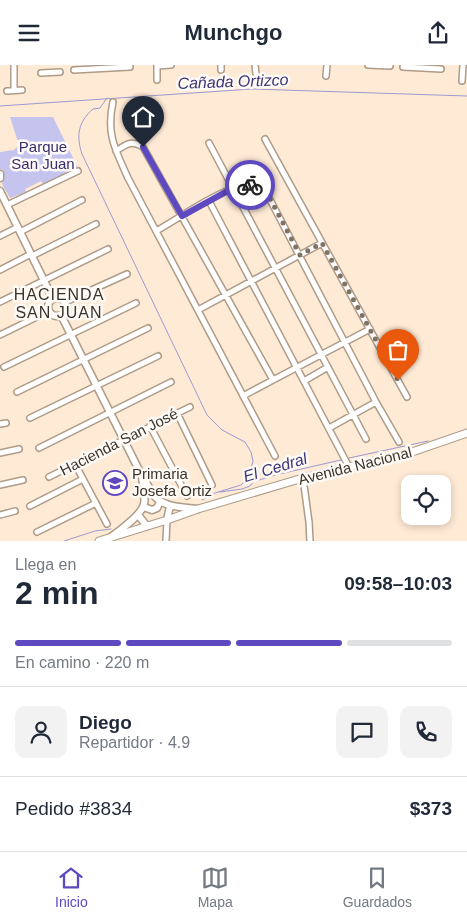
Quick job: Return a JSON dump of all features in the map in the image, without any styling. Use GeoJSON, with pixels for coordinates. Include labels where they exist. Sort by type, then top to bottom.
{"type":"FeatureCollection","features":[{"type":"Feature","properties":{"kind":"main road","name":"Avenida Nacional"},"geometry":{"type":"LineString","coordinates":[[100,541],[198,509],[303,478],[415,451],[467,433]]}},
{"type":"Feature","properties":{"kind":"street"},"geometry":{"type":"LineString","coordinates":[[14,65],[14,90]]}},
{"type":"Feature","properties":{"kind":"street"},"geometry":{"type":"LineString","coordinates":[[49,65],[50,73]]}},
{"type":"Feature","properties":{"kind":"street"},"geometry":{"type":"LineString","coordinates":[[156,80],[157,65],[171,65]]}},
{"type":"Feature","properties":{"kind":"street"},"geometry":{"type":"LineString","coordinates":[[255,65],[256,74]]}},
{"type":"Feature","properties":{"kind":"street"},"geometry":{"type":"LineString","coordinates":[[326,76],[327,65]]}},
{"type":"Feature","properties":{"kind":"street"},"geometry":{"type":"LineString","coordinates":[[368,65],[390,66]]}},
{"type":"Feature","properties":{"kind":"street"},"geometry":{"type":"LineString","coordinates":[[74,70],[85,67],[130,67]]}},
{"type":"Feature","properties":{"kind":"street"},"geometry":{"type":"LineString","coordinates":[[406,67],[435,67],[441,69]]}},
{"type":"Feature","properties":{"kind":"street"},"geometry":{"type":"LineString","coordinates":[[462,81],[464,69]]}},
{"type":"Feature","properties":{"kind":"street"},"geometry":{"type":"LineString","coordinates":[[41,73],[60,72]]}},
{"type":"Feature","properties":{"kind":"street"},"geometry":{"type":"LineString","coordinates":[[7,91],[22,89]]}},
{"type":"Feature","properties":{"kind":"street"},"geometry":{"type":"LineString","coordinates":[[113,102],[109,117],[112,142],[128,178],[275,456]]}},
{"type":"Feature","properties":{"kind":"street"},"geometry":{"type":"LineString","coordinates":[[265,139],[407,397]]}},
{"type":"Feature","properties":{"kind":"street"},"geometry":{"type":"LineString","coordinates":[[116,151],[130,143],[136,143],[143,147],[273,380]]}},
{"type":"Feature","properties":{"kind":"street"},"geometry":{"type":"LineString","coordinates":[[209,143],[366,439]]}},
{"type":"Feature","properties":{"kind":"street"},"geometry":{"type":"LineString","coordinates":[[4,204],[78,171]]}},
{"type":"Feature","properties":{"kind":"street"},"geometry":{"type":"LineString","coordinates":[[156,231],[233,188],[247,185],[259,186],[266,191],[376,402],[399,442]]}},
{"type":"Feature","properties":{"kind":"street"},"geometry":{"type":"LineString","coordinates":[[0,191],[4,204],[19,229],[53,299]]}},
{"type":"Feature","properties":{"kind":"street"},"geometry":{"type":"LineString","coordinates":[[0,237],[82,200]]}},
{"type":"Feature","properties":{"kind":"street"},"geometry":{"type":"LineString","coordinates":[[209,201],[349,467]]}},
{"type":"Feature","properties":{"kind":"street"},"geometry":{"type":"LineString","coordinates":[[0,269],[96,224]]}},
{"type":"Feature","properties":{"kind":"street"},"geometry":{"type":"LineString","coordinates":[[198,310],[322,243]]}},
{"type":"Feature","properties":{"kind":"street"},"geometry":{"type":"LineString","coordinates":[[0,302],[108,249]]}},
{"type":"Feature","properties":{"kind":"street"},"geometry":{"type":"LineString","coordinates":[[66,302],[127,275]]}},
{"type":"Feature","properties":{"kind":"street"},"geometry":{"type":"LineString","coordinates":[[61,315],[53,315],[49,311],[49,303],[53,299],[61,298],[66,302]]}},
{"type":"Feature","properties":{"kind":"street"},"geometry":{"type":"LineString","coordinates":[[61,315],[66,308],[66,302]]}},
{"type":"Feature","properties":{"kind":"street"},"geometry":{"type":"LineString","coordinates":[[4,367],[136,303]]}},
{"type":"Feature","properties":{"kind":"street"},"geometry":{"type":"LineString","coordinates":[[0,335],[49,311]]}},
{"type":"Feature","properties":{"kind":"street"},"geometry":{"type":"LineString","coordinates":[[61,315],[152,493],[160,501],[170,505],[198,509]]}},
{"type":"Feature","properties":{"kind":"street"},"geometry":{"type":"LineString","coordinates":[[17,392],[148,328]]}},
{"type":"Feature","properties":{"kind":"street"},"geometry":{"type":"LineString","coordinates":[[243,395],[370,329]]}},
{"type":"Feature","properties":{"kind":"street"},"geometry":{"type":"LineString","coordinates":[[30,418],[158,356]]}},
{"type":"Feature","properties":{"kind":"street"},"geometry":{"type":"LineString","coordinates":[[304,381],[328,367]]}},
{"type":"Feature","properties":{"kind":"street"},"geometry":{"type":"LineString","coordinates":[[38,448],[109,411],[171,382]]}},
{"type":"Feature","properties":{"kind":"street"},"geometry":{"type":"LineString","coordinates":[[329,428],[376,402]]}},
{"type":"Feature","properties":{"kind":"street","name":"Hacienda San José"},"geometry":{"type":"LineString","coordinates":[[49,477],[190,407]]}},
{"type":"Feature","properties":{"kind":"street"},"geometry":{"type":"LineString","coordinates":[[177,413],[212,485]]}},
{"type":"Feature","properties":{"kind":"street"},"geometry":{"type":"LineString","coordinates":[[0,424],[6,423]]}},
{"type":"Feature","properties":{"kind":"street"},"geometry":{"type":"LineString","coordinates":[[150,427],[187,496]]}},
{"type":"Feature","properties":{"kind":"street"},"geometry":{"type":"LineString","coordinates":[[0,453],[19,449]]}},
{"type":"Feature","properties":{"kind":"street"},"geometry":{"type":"LineString","coordinates":[[75,464],[107,524]]}},
{"type":"Feature","properties":{"kind":"street"},"geometry":{"type":"LineString","coordinates":[[110,537],[138,515],[144,507],[145,495],[142,476]]}},
{"type":"Feature","properties":{"kind":"street"},"geometry":{"type":"LineString","coordinates":[[303,478],[310,541]]}},
{"type":"Feature","properties":{"kind":"street"},"geometry":{"type":"LineString","coordinates":[[30,506],[83,479]]}},
{"type":"Feature","properties":{"kind":"street"},"geometry":{"type":"LineString","coordinates":[[0,485],[22,480]]}},
{"type":"Feature","properties":{"kind":"street"},"geometry":{"type":"LineString","coordinates":[[144,507],[152,510],[157,508],[160,501]]}},
{"type":"Feature","properties":{"kind":"street"},"geometry":{"type":"LineString","coordinates":[[37,532],[96,503]]}},
{"type":"Feature","properties":{"kind":"street"},"geometry":{"type":"LineString","coordinates":[[166,541],[170,505]]}},
{"type":"Feature","properties":{"kind":"street"},"geometry":{"type":"LineString","coordinates":[[0,515],[15,511]]}},
{"type":"Feature","properties":{"kind":"street"},"geometry":{"type":"LineString","coordinates":[[138,515],[147,526]]}},
{"type":"Feature","properties":{"kind":"green space","name":"Parque San Juan"},"geometry":{"type":"Polygon","coordinates":[[[10,117],[53,117],[78,168],[43,185],[41,181],[25,189],[26,192],[10,198],[2,184],[4,177],[3,170],[0,169],[0,152],[14,150],[19,145],[10,117]]]}},
{"type":"Feature","properties":{"kind":"waterway","name":"Cañada Ortizco"},"geometry":{"type":"LineString","coordinates":[[0,106],[252,89],[467,96]]}},
{"type":"Feature","properties":{"kind":"waterway"},"geometry":{"type":"LineString","coordinates":[[107,98],[100,108],[93,109],[81,124],[79,141],[82,154],[207,415],[222,430],[245,442],[251,452],[253,461],[249,476],[241,485],[215,493],[202,500]]}},
{"type":"Feature","properties":{"kind":"waterway","name":"El Cedral"},"geometry":{"type":"LineString","coordinates":[[349,458],[428,441]]}},
{"type":"Feature","properties":{"kind":"waterway","name":"El Cedral"},"geometry":{"type":"LineString","coordinates":[[220,492],[242,489],[250,486],[253,482],[275,475],[341,460]]}},
{"type":"Feature","properties":{"kind":"waterway"},"geometry":{"type":"LineString","coordinates":[[64,541],[95,531],[111,529]]}},
{"type":"Feature","properties":{"kind":"way so far"},"geometry":{"type":"LineString","coordinates":[[250,185],[259,186],[266,191],[300,255],[322,243],[398,380]]}},
{"type":"Feature","properties":{"kind":"place","name":"Primaria Josefa Ortiz"},"geometry":{"type":"Point","coordinates":[115,483]}},
{"type":"Feature","properties":{"kind":"district","name":"HACIENDA SAN JUAN"},"geometry":{"type":"Point","coordinates":[59,303]}},
{"type":"Feature","properties":{"kind":"route"},"geometry":{"type":"LineString","coordinates":[[143,147],[182,216],[233,188],[250,185]]}}]}
